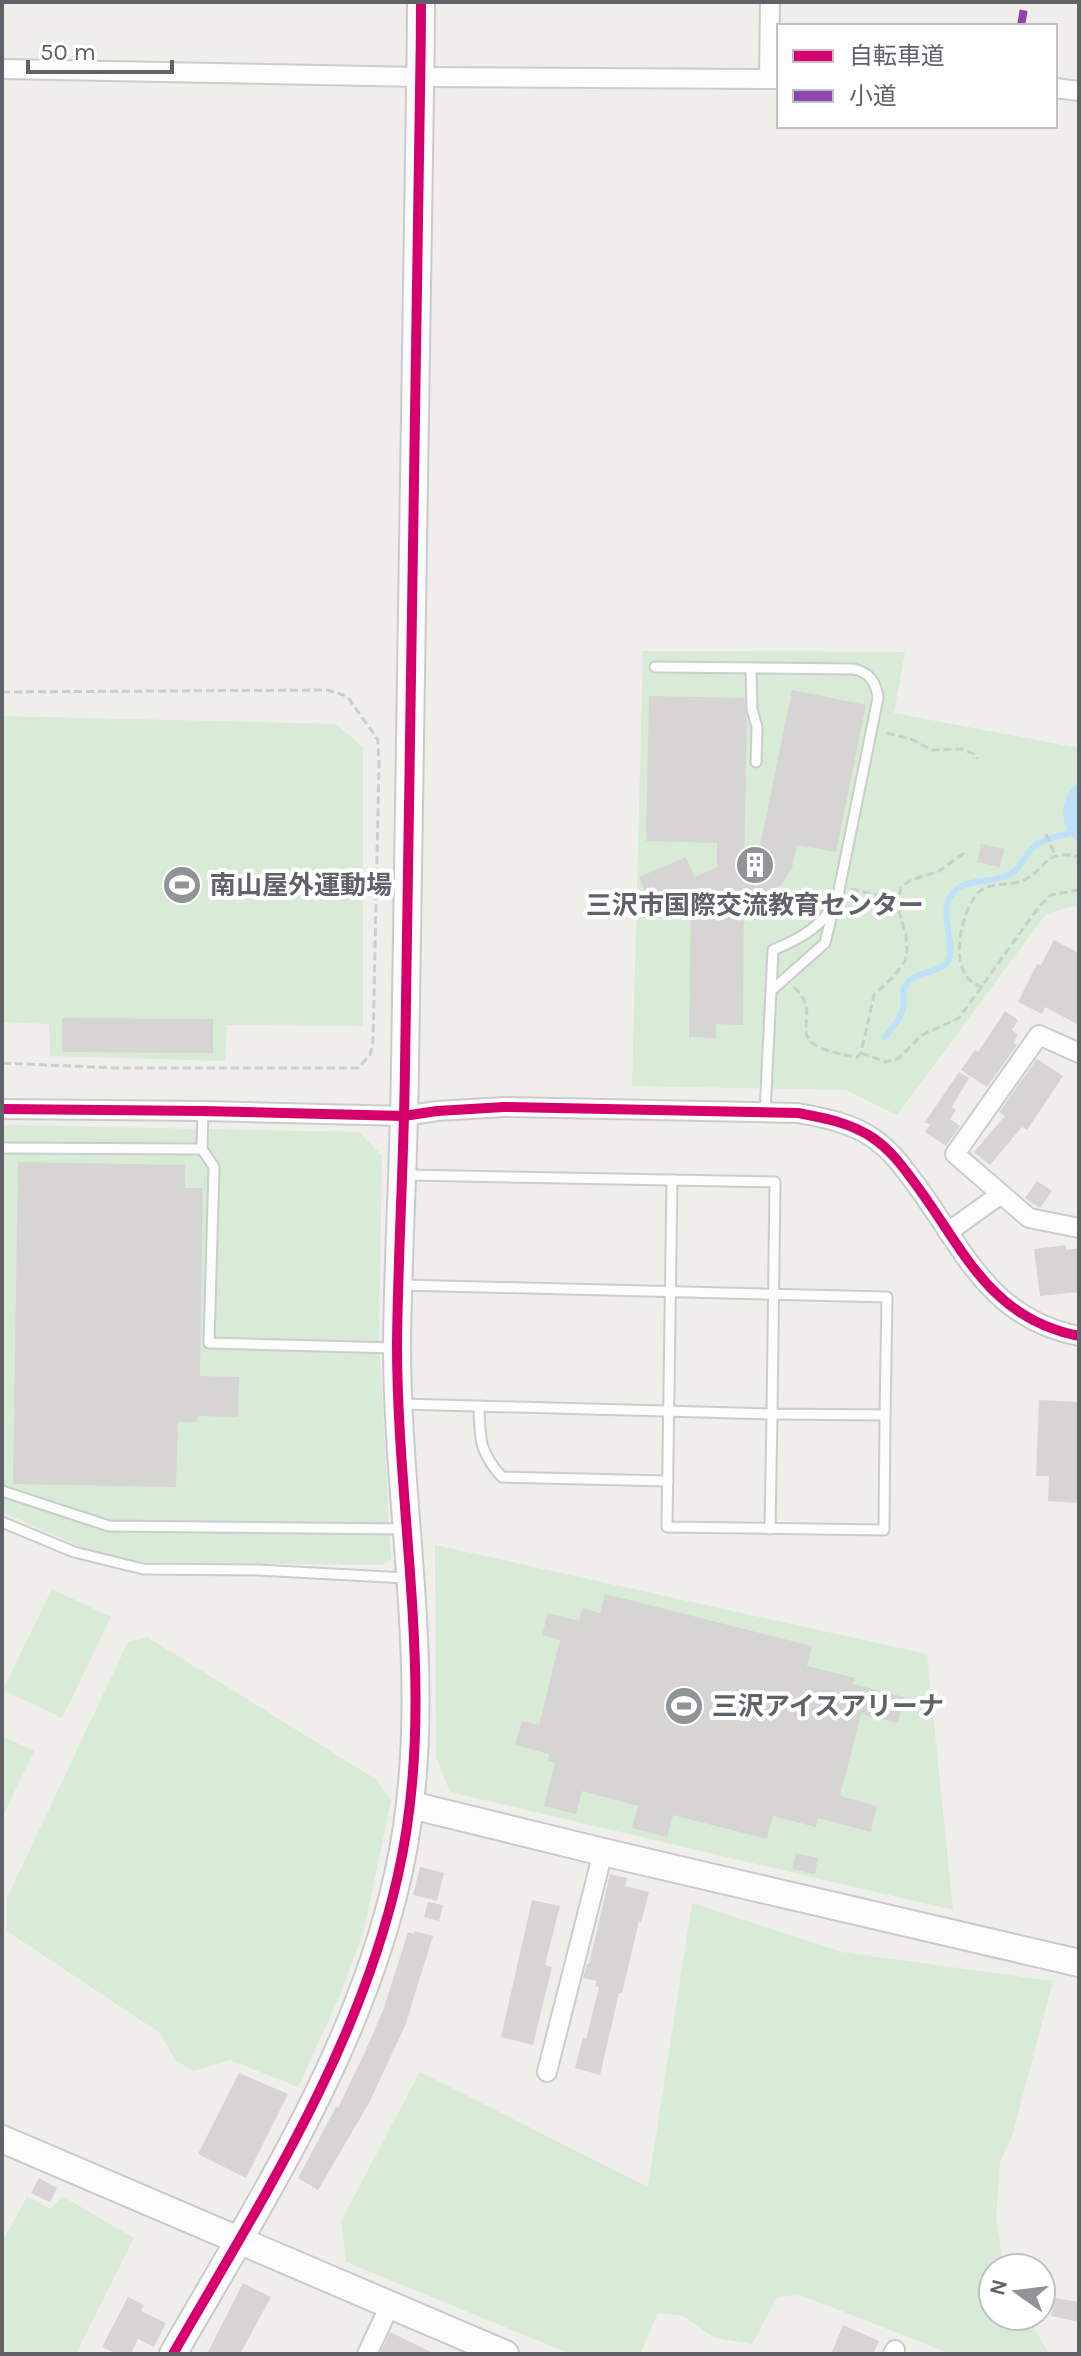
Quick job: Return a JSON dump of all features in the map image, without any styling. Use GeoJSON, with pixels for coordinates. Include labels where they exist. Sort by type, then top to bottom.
{"type":"FeatureCollection","features":[{"type":"Feature","properties":{"kind":"street"},"geometry":{"type":"LineString","coordinates":[[173,2354],[322,2089],[356,2014],[380,1945],[398,1875],[411,1805],[416,1703],[415,1631],[397,1348],[403,1175],[421,2]]}},
{"type":"Feature","properties":{"kind":"street"},"geometry":{"type":"LineString","coordinates":[[2,69],[421,77],[774,78],[770,2]]}},
{"type":"Feature","properties":{"kind":"street"},"geometry":{"type":"LineString","coordinates":[[1057,88],[1079,91]]}},
{"type":"Feature","properties":{"kind":"street"},"geometry":{"type":"LineString","coordinates":[[1079,1053],[1039,1035],[955,1154],[1029,1218],[1079,1228]]}},
{"type":"Feature","properties":{"kind":"street"},"geometry":{"type":"LineString","coordinates":[[2,1109],[404,1116],[504,1107],[798,1113],[829,1118],[854,1127],[893,1155],[986,1286],[1001,1300],[1045,1326],[1079,1336]]}},
{"type":"Feature","properties":{"kind":"street"},"geometry":{"type":"LineString","coordinates":[[948,1232],[1001,1194]]}},
{"type":"Feature","properties":{"kind":"street"},"geometry":{"type":"LineString","coordinates":[[411,1805],[1079,1963]]}},
{"type":"Feature","properties":{"kind":"street"},"geometry":{"type":"LineString","coordinates":[[547,2072],[603,1852]]}},
{"type":"Feature","properties":{"kind":"street"},"geometry":{"type":"LineString","coordinates":[[2,2139],[505,2354]]}},
{"type":"Feature","properties":{"kind":"street"},"geometry":{"type":"LineString","coordinates":[[367,2354],[390,2305]]}},
{"type":"Feature","properties":{"kind":"lane"},"geometry":{"type":"LineString","coordinates":[[655,667],[836,668],[862,671],[876,685],[878,698],[840,886],[825,943],[772,990]]}},
{"type":"Feature","properties":{"kind":"lane"},"geometry":{"type":"LineString","coordinates":[[751,668],[752,709],[757,727],[756,762]]}},
{"type":"Feature","properties":{"kind":"lane"},"geometry":{"type":"LineString","coordinates":[[765,1113],[773,950],[805,935],[833,907]]}},
{"type":"Feature","properties":{"kind":"lane"},"geometry":{"type":"LineString","coordinates":[[203,1111],[202,1149],[214,1167],[209,1343],[397,1348]]}},
{"type":"Feature","properties":{"kind":"lane"},"geometry":{"type":"LineString","coordinates":[[2,1148],[202,1149]]}},
{"type":"Feature","properties":{"kind":"lane"},"geometry":{"type":"LineString","coordinates":[[403,1175],[775,1182],[770,1529]]}},
{"type":"Feature","properties":{"kind":"lane"},"geometry":{"type":"LineString","coordinates":[[398,1284],[671,1293],[773,1296],[887,1297],[884,1530],[667,1527],[671,1293],[672,1180]]}},
{"type":"Feature","properties":{"kind":"lane"},"geometry":{"type":"LineString","coordinates":[[399,1404],[885,1415]]}},
{"type":"Feature","properties":{"kind":"lane"},"geometry":{"type":"LineString","coordinates":[[479,1406],[480,1446],[488,1462],[502,1477],[668,1481]]}},
{"type":"Feature","properties":{"kind":"lane"},"geometry":{"type":"LineString","coordinates":[[2,1491],[109,1526],[407,1529]]}},
{"type":"Feature","properties":{"kind":"lane"},"geometry":{"type":"LineString","coordinates":[[2,1522],[74,1552],[143,1569],[258,1570],[411,1578]]}},
{"type":"Feature","properties":{"kind":"path"},"geometry":{"type":"LineString","coordinates":[[2,692],[327,690],[347,696],[378,740],[379,764],[373,1042],[370,1055],[358,1068],[116,1068],[2,1063]]}},
{"type":"Feature","properties":{"kind":"path"},"geometry":{"type":"LineString","coordinates":[[871,730],[911,739],[932,750],[963,749],[978,759]]}},
{"type":"Feature","properties":{"kind":"path"},"geometry":{"type":"LineString","coordinates":[[1046,834],[1055,855]]}},
{"type":"Feature","properties":{"kind":"path"},"geometry":{"type":"LineString","coordinates":[[785,979],[803,997],[807,1013],[805,1028],[810,1043],[818,1049],[857,1057],[861,1053],[874,995],[905,961],[906,935],[898,900],[901,888],[909,881],[939,871],[964,853]]}},
{"type":"Feature","properties":{"kind":"path"},"geometry":{"type":"LineString","coordinates":[[983,987],[973,985],[964,975],[961,964],[960,946],[968,906],[982,889],[1028,878],[1047,858],[1055,855],[1079,857]]}},
{"type":"Feature","properties":{"kind":"path"},"geometry":{"type":"LineString","coordinates":[[840,886],[898,900]]}},
{"type":"Feature","properties":{"kind":"path"},"geometry":{"type":"LineString","coordinates":[[861,1053],[886,1062],[899,1058],[922,1035],[959,1018],[1038,908],[1051,895],[1079,890]]}},
{"type":"Feature","properties":{"kind":"green space"},"geometry":{"type":"Polygon","coordinates":[[[643,651],[905,652],[894,713],[1079,748],[1079,909],[1073,906],[1046,914],[897,1115],[846,1090],[632,1086],[643,651]]]}},
{"type":"Feature","properties":{"kind":"green space","name":"南山屋外運動場"},"geometry":{"type":"Polygon","coordinates":[[[2,716],[336,724],[363,747],[363,1026],[227,1025],[225,1061],[50,1056],[49,1024],[2,1022],[2,716]]]}},
{"type":"Feature","properties":{"kind":"green space"},"geometry":{"type":"Polygon","coordinates":[[[2,1125],[359,1132],[382,1156],[379,1335],[391,1559],[383,1565],[142,1562],[94,1553],[2,1512],[2,1125]]]}},
{"type":"Feature","properties":{"kind":"green space","name":"三沢アイスアリーナ"},"geometry":{"type":"Polygon","coordinates":[[[435,1545],[927,1654],[953,1910],[450,1792],[436,1757],[435,1545]]]}},
{"type":"Feature","properties":{"kind":"green space"},"geometry":{"type":"Polygon","coordinates":[[[52,1589],[111,1617],[62,1718],[3,1690],[52,1589]]]}},
{"type":"Feature","properties":{"kind":"green space"},"geometry":{"type":"Polygon","coordinates":[[[147,1637],[377,1780],[391,1801],[363,1934],[339,1997],[298,2087],[230,2060],[194,2071],[175,2060],[160,2033],[7,1931],[7,1898],[128,1642],[147,1637]]]}},
{"type":"Feature","properties":{"kind":"green space"},"geometry":{"type":"Polygon","coordinates":[[[2,1736],[34,1751],[2,1818],[2,1736]]]}},
{"type":"Feature","properties":{"kind":"green space"},"geometry":{"type":"Polygon","coordinates":[[[692,1903],[842,1952],[1053,1981],[1012,2137],[1000,2161],[996,2220],[1001,2252],[977,2252],[977,2332],[1036,2332],[1049,2354],[951,2354],[798,2294],[777,2298],[752,2344],[715,2338],[683,2316],[658,2313],[640,2354],[571,2354],[346,2262],[341,2221],[420,2072],[648,2187],[692,1903]]]}},
{"type":"Feature","properties":{"kind":"green space"},"geometry":{"type":"Polygon","coordinates":[[[62,2196],[134,2238],[76,2354],[2,2354],[2,2242],[27,2197],[51,2209],[62,2196]]]}},
{"type":"Feature","properties":{"kind":"water"},"geometry":{"type":"Polygon","coordinates":[[[1079,782],[1079,843],[1067,830],[1063,813],[1067,796],[1079,782]]]}},
{"type":"Feature","properties":{"kind":"building","name":"三沢市国際交流教育センター"},"geometry":{"type":"Polygon","coordinates":[[[792,690],[866,705],[836,852],[797,845],[792,868],[781,885],[762,894],[744,895],[743,1025],[716,1024],[716,1038],[689,1037],[691,896],[654,912],[639,877],[686,857],[694,877],[717,867],[717,843],[646,841],[649,696],[744,698],[747,720],[744,869],[755,871],[792,690]]]}},
{"type":"Feature","properties":{"kind":"building"},"geometry":{"type":"Polygon","coordinates":[[[981,844],[1004,849],[1000,867],[977,862],[981,844]]]}},
{"type":"Feature","properties":{"kind":"building"},"geometry":{"type":"Polygon","coordinates":[[[1054,940],[1079,953],[1079,1025],[1045,1007],[1042,1014],[1018,1002],[1037,964],[1041,965],[1054,940]]]}},
{"type":"Feature","properties":{"kind":"building"},"geometry":{"type":"Polygon","coordinates":[[[1005,1011],[1018,1020],[1012,1030],[1018,1035],[1013,1043],[1017,1045],[987,1087],[961,1070],[975,1050],[978,1052],[1005,1011]]]}},
{"type":"Feature","properties":{"kind":"building"},"geometry":{"type":"Polygon","coordinates":[[[62,1018],[213,1019],[213,1053],[62,1052],[62,1018]]]}},
{"type":"Feature","properties":{"kind":"building"},"geometry":{"type":"Polygon","coordinates":[[[1037,1059],[1063,1076],[1027,1130],[1022,1127],[990,1165],[974,1152],[1005,1116],[999,1112],[1037,1059]]]}},
{"type":"Feature","properties":{"kind":"building"},"geometry":{"type":"Polygon","coordinates":[[[959,1072],[969,1078],[952,1107],[956,1110],[950,1119],[960,1126],[946,1146],[925,1132],[930,1125],[925,1122],[959,1072]]]}},
{"type":"Feature","properties":{"kind":"building"},"geometry":{"type":"Polygon","coordinates":[[[18,1162],[185,1165],[185,1188],[203,1188],[200,1376],[239,1377],[238,1417],[198,1416],[197,1422],[178,1422],[176,1487],[13,1484],[18,1162]]]}},
{"type":"Feature","properties":{"kind":"building"},"geometry":{"type":"Polygon","coordinates":[[[1037,1181],[1052,1191],[1040,1208],[1025,1198],[1037,1181]]]}},
{"type":"Feature","properties":{"kind":"building"},"geometry":{"type":"Polygon","coordinates":[[[1066,1245],[1066,1250],[1079,1248],[1079,1292],[1040,1296],[1034,1249],[1066,1245]]]}},
{"type":"Feature","properties":{"kind":"building"},"geometry":{"type":"Polygon","coordinates":[[[1039,1400],[1079,1402],[1079,1503],[1048,1501],[1049,1476],[1036,1476],[1039,1400]]]}},
{"type":"Feature","properties":{"kind":"building"},"geometry":{"type":"Polygon","coordinates":[[[605,1594],[812,1646],[807,1666],[855,1678],[853,1684],[904,1697],[898,1723],[861,1714],[840,1796],[877,1806],[871,1832],[818,1818],[816,1827],[773,1816],[767,1839],[673,1815],[667,1837],[632,1828],[638,1806],[582,1791],[576,1814],[544,1806],[555,1762],[548,1761],[549,1754],[515,1745],[522,1721],[539,1725],[560,1640],[542,1635],[548,1613],[579,1621],[582,1608],[600,1613],[605,1594]]]}},
{"type":"Feature","properties":{"kind":"building"},"geometry":{"type":"Polygon","coordinates":[[[796,1853],[818,1858],[815,1874],[792,1869],[796,1853]]]}},
{"type":"Feature","properties":{"kind":"building"},"geometry":{"type":"Polygon","coordinates":[[[420,1867],[444,1873],[437,1901],[413,1895],[420,1867]]]}},
{"type":"Feature","properties":{"kind":"building"},"geometry":{"type":"Polygon","coordinates":[[[610,1874],[627,1878],[625,1886],[649,1892],[622,1993],[619,1993],[600,2075],[575,2068],[599,1987],[595,1986],[597,1981],[583,1978],[610,1874]]]}},
{"type":"Feature","properties":{"kind":"building"},"geometry":{"type":"Polygon","coordinates":[[[532,1900],[560,1906],[545,1965],[552,1967],[533,2045],[501,2037],[532,1900]]]}},
{"type":"Feature","properties":{"kind":"building"},"geometry":{"type":"Polygon","coordinates":[[[428,1902],[443,1905],[439,1921],[424,1917],[428,1902]]]}},
{"type":"Feature","properties":{"kind":"building"},"geometry":{"type":"Polygon","coordinates":[[[415,1931],[433,1936],[405,2026],[369,2103],[318,2190],[298,2178],[338,2108],[365,2052],[384,2008],[408,1932],[414,1934],[415,1931]]]}},
{"type":"Feature","properties":{"kind":"building"},"geometry":{"type":"Polygon","coordinates":[[[239,2073],[288,2094],[246,2178],[198,2154],[239,2073]]]}},
{"type":"Feature","properties":{"kind":"building"},"geometry":{"type":"Polygon","coordinates":[[[39,2178],[57,2188],[50,2202],[31,2193],[39,2178]]]}},
{"type":"Feature","properties":{"kind":"building"},"geometry":{"type":"Polygon","coordinates":[[[243,2283],[271,2297],[240,2354],[207,2354],[243,2283]]]}},
{"type":"Feature","properties":{"kind":"building"},"geometry":{"type":"Polygon","coordinates":[[[128,2297],[144,2305],[141,2311],[166,2323],[154,2347],[138,2339],[131,2354],[117,2354],[102,2347],[128,2297]]]}},
{"type":"Feature","properties":{"kind":"building"},"geometry":{"type":"Polygon","coordinates":[[[1057,2298],[1079,2302],[1079,2322],[1057,2317],[1057,2298]]]}},
{"type":"Feature","properties":{"kind":"building"},"geometry":{"type":"Polygon","coordinates":[[[843,2325],[879,2341],[873,2354],[831,2354],[843,2325]]]}},
{"type":"Feature","properties":{"kind":"building"},"geometry":{"type":"Polygon","coordinates":[[[390,2332],[435,2354],[380,2354],[390,2332]]]}},
{"type":"Feature","properties":{"kind":"waterway"},"geometry":{"type":"LineString","coordinates":[[885,1037],[901,1015],[907,983],[941,967],[949,959],[946,912],[957,889],[973,882],[1009,875],[1037,844],[1067,834]]}},
{"type":"Feature","properties":{"kind":"marked path"},"geometry":{"type":"LineString","coordinates":[[1021,24],[1025,2]]}},
{"type":"Feature","properties":{"kind":"cycle path"},"geometry":{"type":"LineString","coordinates":[[173,2354],[273,2181],[333,2063],[381,1939],[398,1875],[409,1809],[415,1743],[415,1677],[397,1344],[412,667],[421,2]]}},
{"type":"Feature","properties":{"kind":"cycle path"},"geometry":{"type":"LineString","coordinates":[[2,1109],[404,1116],[504,1107],[798,1113],[818,1117],[856,1128],[889,1152],[911,1178],[979,1275],[998,1296],[1047,1327],[1079,1336]]}},
{"type":"Feature","properties":{"kind":"place","name":"三沢市国際交流教育センター"},"geometry":{"type":"Point","coordinates":[755,865]}},
{"type":"Feature","properties":{"kind":"place","name":"南山屋外運動場"},"geometry":{"type":"Point","coordinates":[182,885]}},
{"type":"Feature","properties":{"kind":"place","name":"三沢アイスアリーナ"},"geometry":{"type":"Point","coordinates":[684,1706]}}]}
